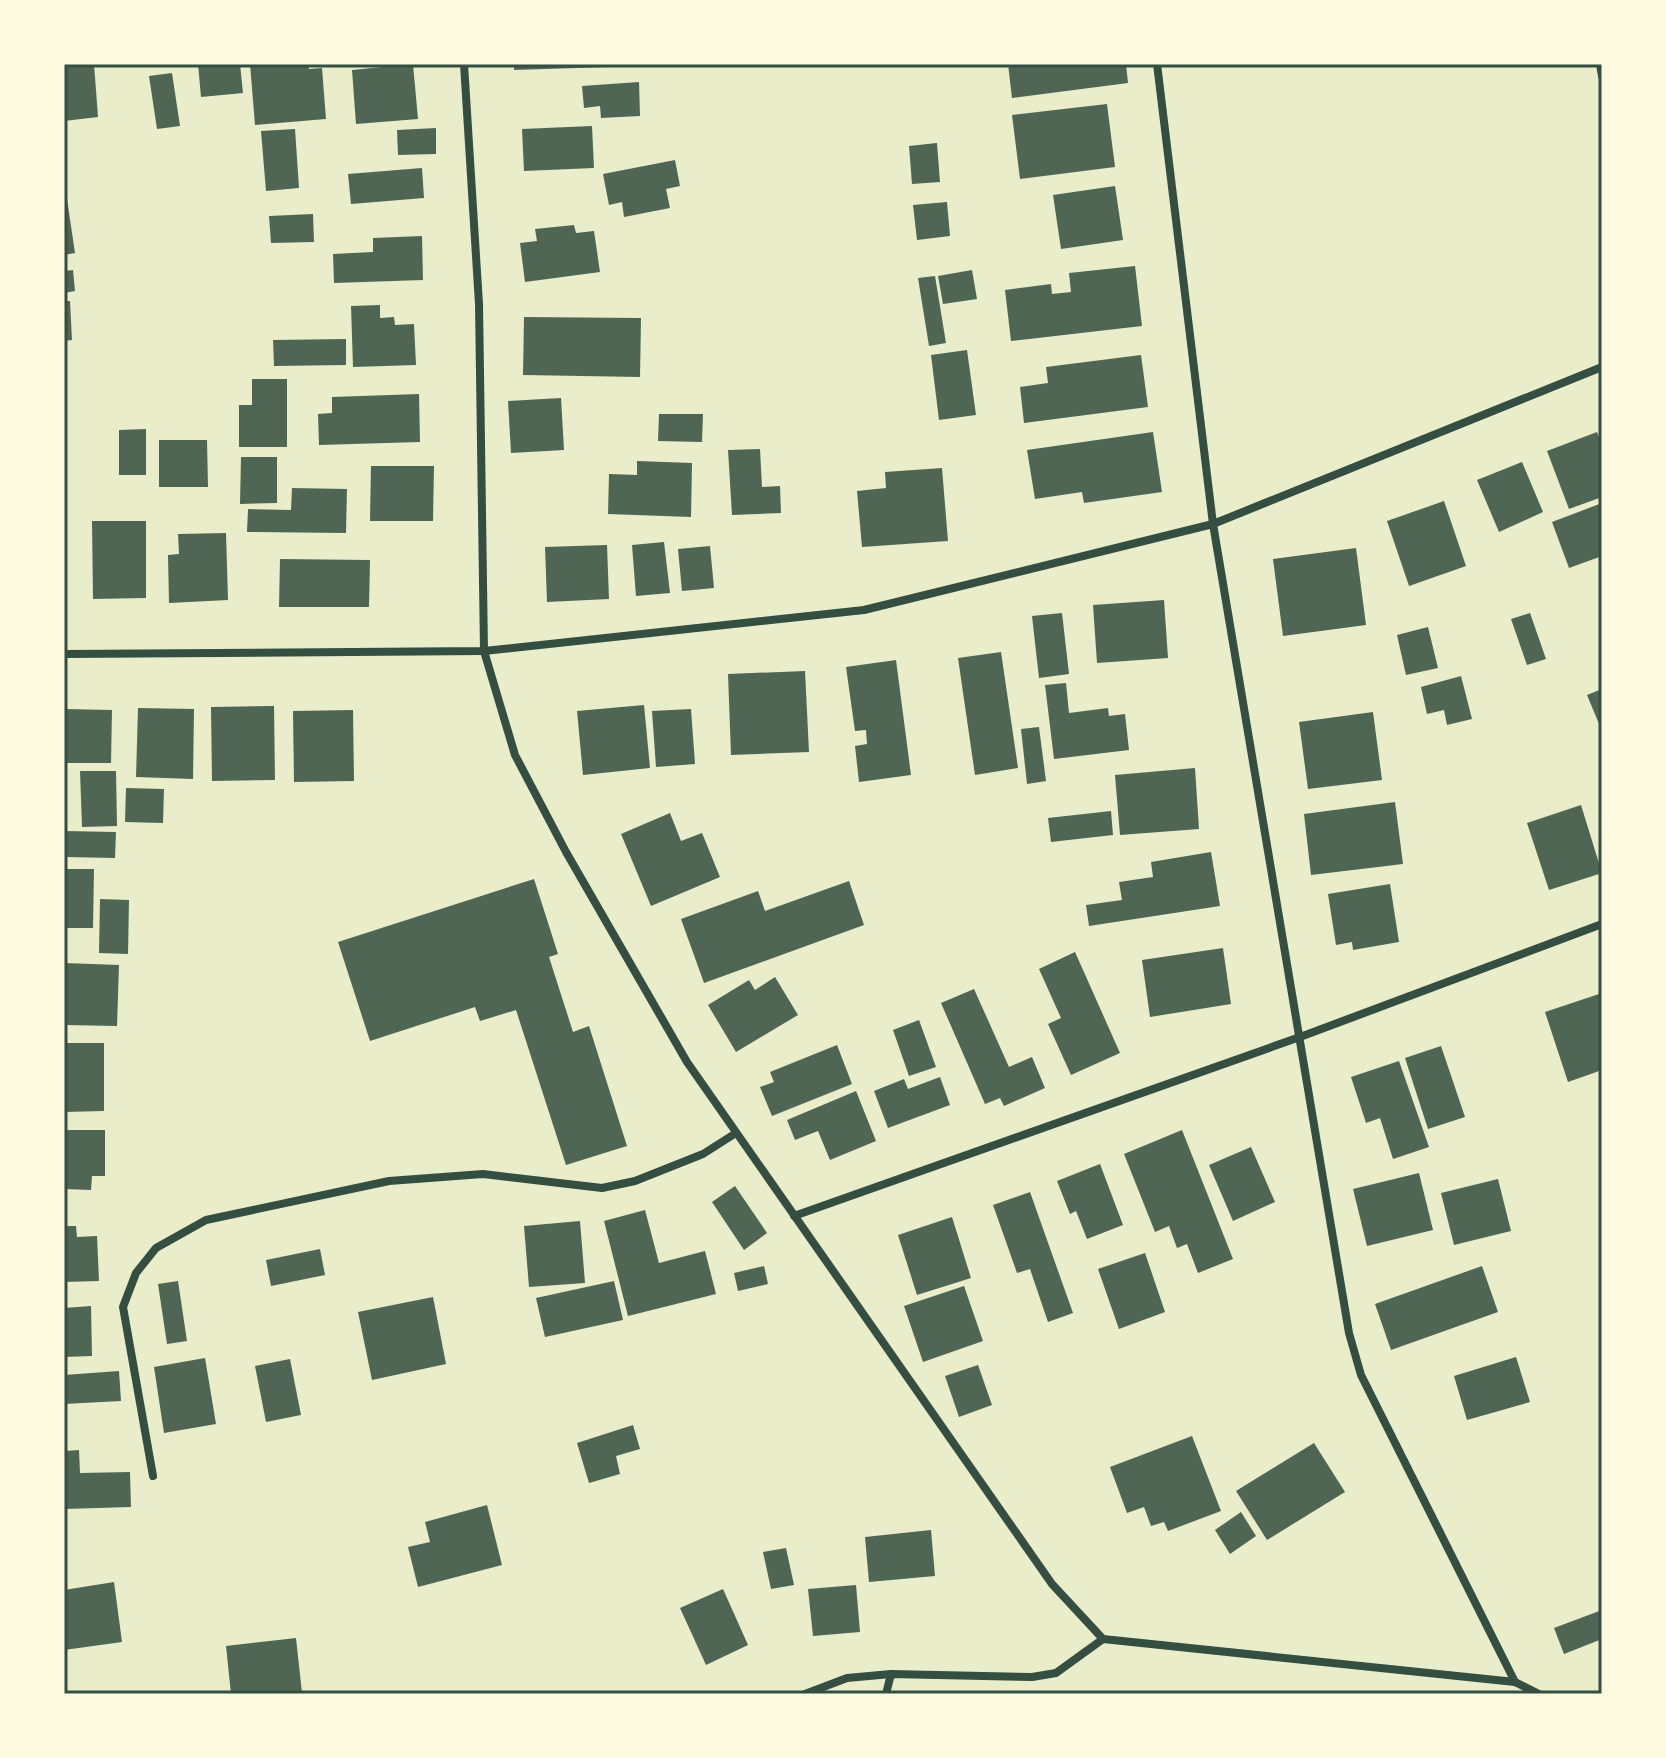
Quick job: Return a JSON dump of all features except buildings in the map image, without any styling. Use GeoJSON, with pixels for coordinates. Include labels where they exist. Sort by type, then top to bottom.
{"type":"FeatureCollection","features":[{"type":"Feature","properties":{"kind":"street"},"geometry":{"type":"LineString","coordinates":[[464,64],[479,304],[484,651],[515,755],[566,852],[687,1062],[1052,1584],[1103,1639],[1515,1682],[1539,1694]]}},
{"type":"Feature","properties":{"kind":"street"},"geometry":{"type":"LineString","coordinates":[[1157,64],[1213,524],[1349,1333],[1361,1375],[1515,1682]]}},
{"type":"Feature","properties":{"kind":"street"},"geometry":{"type":"LineString","coordinates":[[1600,64],[1602,76]]}},
{"type":"Feature","properties":{"kind":"street"},"geometry":{"type":"LineString","coordinates":[[64,654],[484,651],[864,610],[1213,524],[1602,367]]}},
{"type":"Feature","properties":{"kind":"street"},"geometry":{"type":"LineString","coordinates":[[794,1216],[1300,1037],[1602,924]]}},
{"type":"Feature","properties":{"kind":"street"},"geometry":{"type":"LineString","coordinates":[[153,1476],[123,1307],[136,1273],[156,1248],[206,1220],[389,1181],[483,1174],[602,1188],[668,1171],[736,1133]]}},
{"type":"Feature","properties":{"kind":"street"},"geometry":{"type":"LineString","coordinates":[[805,1694],[847,1678],[891,1674],[1032,1677],[1064,1669],[1103,1639]]}},
{"type":"Feature","properties":{"kind":"street"},"geometry":{"type":"LineString","coordinates":[[886,1694],[891,1674]]}}]}
